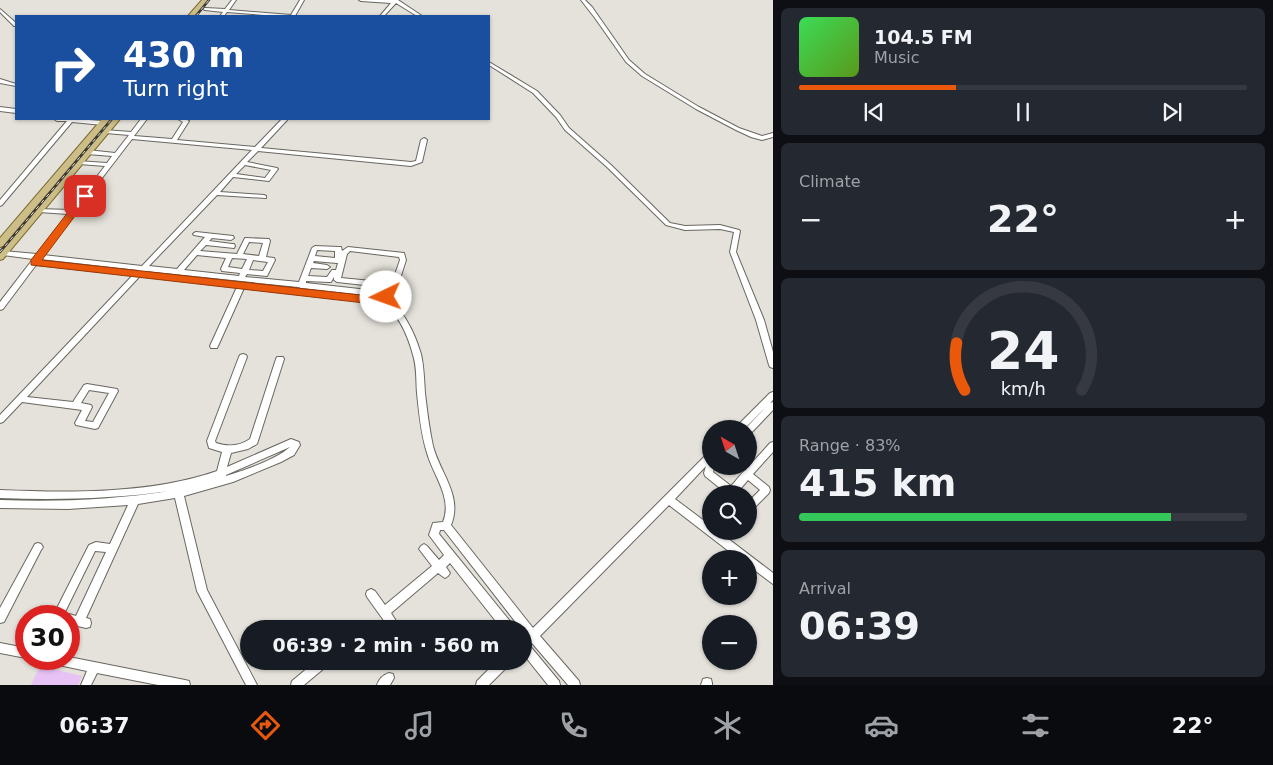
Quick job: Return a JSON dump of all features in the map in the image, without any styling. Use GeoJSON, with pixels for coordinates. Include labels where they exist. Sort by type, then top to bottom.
{"type":"FeatureCollection","features":[{"type":"Feature","properties":{"kind":"main road"},"geometry":{"type":"LineString","coordinates":[[193,15],[205,0]]}},
{"type":"Feature","properties":{"kind":"main road"},"geometry":{"type":"LineString","coordinates":[[200,15],[212,0]]}},
{"type":"Feature","properties":{"kind":"main road"},"geometry":{"type":"LineString","coordinates":[[2,255],[111,121]]}},
{"type":"Feature","properties":{"kind":"main road"},"geometry":{"type":"LineString","coordinates":[[0,244],[111,121]]}},
{"type":"Feature","properties":{"kind":"street"},"geometry":{"type":"LineString","coordinates":[[223,15],[234,0]]}},
{"type":"Feature","properties":{"kind":"street"},"geometry":{"type":"LineString","coordinates":[[292,15],[302,0]]}},
{"type":"Feature","properties":{"kind":"street"},"geometry":{"type":"LineString","coordinates":[[361,0],[395,1],[418,15]]}},
{"type":"Feature","properties":{"kind":"street"},"geometry":{"type":"LineString","coordinates":[[582,0],[600,19],[604,31],[621,54],[642,75],[732,125],[761,138],[773,135]]}},
{"type":"Feature","properties":{"kind":"street"},"geometry":{"type":"LineString","coordinates":[[383,15],[395,1]]}},
{"type":"Feature","properties":{"kind":"street"},"geometry":{"type":"LineString","coordinates":[[205,9],[278,15]]}},
{"type":"Feature","properties":{"kind":"street"},"geometry":{"type":"LineString","coordinates":[[1,13],[15,24]]}},
{"type":"Feature","properties":{"kind":"street"},"geometry":{"type":"LineString","coordinates":[[490,63],[535,92],[558,116],[566,129],[610,166],[668,224],[677,227],[726,228],[737,231],[733,252],[760,320],[773,365]]}},
{"type":"Feature","properties":{"kind":"street"},"geometry":{"type":"LineString","coordinates":[[0,81],[15,85]]}},
{"type":"Feature","properties":{"kind":"street"},"geometry":{"type":"LineString","coordinates":[[0,110],[15,112]]}},
{"type":"Feature","properties":{"kind":"street"},"geometry":{"type":"LineString","coordinates":[[0,204],[71,120],[111,121],[132,135],[174,141],[411,164],[419,162],[424,140]]}},
{"type":"Feature","properties":{"kind":"street"},"geometry":{"type":"LineString","coordinates":[[0,307],[143,120]]}},
{"type":"Feature","properties":{"kind":"street"},"geometry":{"type":"LineString","coordinates":[[174,141],[186,122],[182,120]]}},
{"type":"Feature","properties":{"kind":"street"},"geometry":{"type":"LineString","coordinates":[[0,420],[284,120]]}},
{"type":"Feature","properties":{"kind":"street"},"geometry":{"type":"LineString","coordinates":[[87,152],[116,155]]}},
{"type":"Feature","properties":{"kind":"street"},"geometry":{"type":"LineString","coordinates":[[79,162],[109,165]]}},
{"type":"Feature","properties":{"kind":"street"},"geometry":{"type":"LineString","coordinates":[[232,175],[268,180],[275,169],[243,164]]}},
{"type":"Feature","properties":{"kind":"street"},"geometry":{"type":"LineString","coordinates":[[215,193],[264,197]]}},
{"type":"Feature","properties":{"kind":"street"},"geometry":{"type":"LineString","coordinates":[[39,210],[73,212]]}},
{"type":"Feature","properties":{"kind":"street"},"geometry":{"type":"LineString","coordinates":[[196,234],[233,241]]}},
{"type":"Feature","properties":{"kind":"street"},"geometry":{"type":"LineString","coordinates":[[178,272],[210,236]]}},
{"type":"Feature","properties":{"kind":"street"},"geometry":{"type":"LineString","coordinates":[[239,256],[247,240],[267,241],[262,258]]}},
{"type":"Feature","properties":{"kind":"street"},"geometry":{"type":"LineString","coordinates":[[204,243],[233,241]]}},
{"type":"Feature","properties":{"kind":"street"},"geometry":{"type":"LineString","coordinates":[[222,266],[233,241]]}},
{"type":"Feature","properties":{"kind":"street"},"geometry":{"type":"LineString","coordinates":[[302,286],[304,278],[314,249],[318,247],[340,249],[332,279],[304,278]]}},
{"type":"Feature","properties":{"kind":"street"},"geometry":{"type":"LineString","coordinates":[[350,249],[403,256],[394,286],[366,284],[337,280],[345,251],[350,249]]}},
{"type":"Feature","properties":{"kind":"street"},"geometry":{"type":"LineString","coordinates":[[195,253],[226,256]]}},
{"type":"Feature","properties":{"kind":"street"},"geometry":{"type":"LineString","coordinates":[[2,255],[384,300],[396,310],[408,332],[418,358],[424,423],[431,456],[451,501],[451,518],[446,526]]}},
{"type":"Feature","properties":{"kind":"street"},"geometry":{"type":"LineString","coordinates":[[230,256],[239,256],[262,258],[272,260],[267,273],[244,272],[223,268],[230,256]]}},
{"type":"Feature","properties":{"kind":"street"},"geometry":{"type":"LineString","coordinates":[[214,346],[251,257]]}},
{"type":"Feature","properties":{"kind":"street"},"geometry":{"type":"LineString","coordinates":[[310,261],[337,260]]}},
{"type":"Feature","properties":{"kind":"street"},"geometry":{"type":"LineString","coordinates":[[310,261],[327,267]]}},
{"type":"Feature","properties":{"kind":"street"},"geometry":{"type":"LineString","coordinates":[[141,271],[178,272],[242,282],[384,294],[384,300]]}},
{"type":"Feature","properties":{"kind":"street"},"geometry":{"type":"LineString","coordinates":[[322,288],[324,280]]}},
{"type":"Feature","properties":{"kind":"street"},"geometry":{"type":"LineString","coordinates":[[364,292],[366,284]]}},
{"type":"Feature","properties":{"kind":"street"},"geometry":{"type":"LineString","coordinates":[[243,357],[211,442],[212,445],[228,450],[248,445],[254,441],[280,359]]}},
{"type":"Feature","properties":{"kind":"street"},"geometry":{"type":"LineString","coordinates":[[21,399],[76,406],[88,407],[80,424],[95,426],[114,391],[87,387],[76,406]]}},
{"type":"Feature","properties":{"kind":"street"},"geometry":{"type":"LineString","coordinates":[[748,420],[772,399]]}},
{"type":"Feature","properties":{"kind":"street"},"geometry":{"type":"LineString","coordinates":[[756,420],[772,399]]}},
{"type":"Feature","properties":{"kind":"street"},"geometry":{"type":"LineString","coordinates":[[0,504],[86,505],[136,500],[178,490],[223,476],[288,454],[296,445],[291,443],[223,476]]}},
{"type":"Feature","properties":{"kind":"street"},"geometry":{"type":"LineString","coordinates":[[758,461],[772,449]]}},
{"type":"Feature","properties":{"kind":"street"},"geometry":{"type":"LineString","coordinates":[[223,476],[228,450]]}},
{"type":"Feature","properties":{"kind":"street"},"geometry":{"type":"LineString","coordinates":[[533,636],[702,465]]}},
{"type":"Feature","properties":{"kind":"street"},"geometry":{"type":"LineString","coordinates":[[709,475],[722,485]]}},
{"type":"Feature","properties":{"kind":"street"},"geometry":{"type":"LineString","coordinates":[[736,485],[744,475]]}},
{"type":"Feature","properties":{"kind":"street"},"geometry":{"type":"LineString","coordinates":[[754,475],[766,490],[757,500]]}},
{"type":"Feature","properties":{"kind":"street"},"geometry":{"type":"LineString","coordinates":[[0,494],[89,494],[178,490]]}},
{"type":"Feature","properties":{"kind":"street"},"geometry":{"type":"LineString","coordinates":[[178,490],[202,591],[252,685]]}},
{"type":"Feature","properties":{"kind":"street"},"geometry":{"type":"LineString","coordinates":[[86,505],[89,494]]}},
{"type":"Feature","properties":{"kind":"street"},"geometry":{"type":"LineString","coordinates":[[668,499],[736,550]]}},
{"type":"Feature","properties":{"kind":"street"},"geometry":{"type":"LineString","coordinates":[[80,617],[136,500]]}},
{"type":"Feature","properties":{"kind":"street"},"geometry":{"type":"LineString","coordinates":[[446,526],[436,526],[434,535],[502,620]]}},
{"type":"Feature","properties":{"kind":"street"},"geometry":{"type":"LineString","coordinates":[[446,526],[574,685]]}},
{"type":"Feature","properties":{"kind":"street"},"geometry":{"type":"LineString","coordinates":[[64,605],[92,548],[96,546],[112,549]]}},
{"type":"Feature","properties":{"kind":"street"},"geometry":{"type":"LineString","coordinates":[[0,618],[38,547]]}},
{"type":"Feature","properties":{"kind":"street"},"geometry":{"type":"LineString","coordinates":[[424,549],[442,570]]}},
{"type":"Feature","properties":{"kind":"street"},"geometry":{"type":"LineString","coordinates":[[384,612],[442,570],[451,556]]}},
{"type":"Feature","properties":{"kind":"street"},"geometry":{"type":"LineString","coordinates":[[757,566],[773,579]]}},
{"type":"Feature","properties":{"kind":"street"},"geometry":{"type":"LineString","coordinates":[[371,594],[390,620]]}},
{"type":"Feature","properties":{"kind":"street"},"geometry":{"type":"LineString","coordinates":[[0,648],[15,651]]}},
{"type":"Feature","properties":{"kind":"street"},"geometry":{"type":"LineString","coordinates":[[532,656],[555,685]]}},
{"type":"Feature","properties":{"kind":"street"},"geometry":{"type":"LineString","coordinates":[[80,664],[184,685]]}},
{"type":"Feature","properties":{"kind":"street"},"geometry":{"type":"LineString","coordinates":[[86,685],[94,667]]}},
{"type":"Feature","properties":{"kind":"street"},"geometry":{"type":"LineString","coordinates":[[296,685],[314,670]]}},
{"type":"Feature","properties":{"kind":"street"},"geometry":{"type":"LineString","coordinates":[[481,685],[497,670]]}},
{"type":"Feature","properties":{"kind":"shaded area"},"geometry":{"type":"Polygon","coordinates":[[[38,670],[57,670],[82,676],[78,685],[31,685],[38,670]]]}},
{"type":"Feature","properties":{"kind":"railway"},"geometry":{"type":"LineString","coordinates":[[197,15],[209,0]]}},
{"type":"Feature","properties":{"kind":"railway"},"geometry":{"type":"LineString","coordinates":[[0,252],[111,120]]}},
{"type":"Feature","properties":{"kind":"route"},"geometry":{"type":"LineString","coordinates":[[85,196],[34,262],[382,301],[386,297]]}}]}
